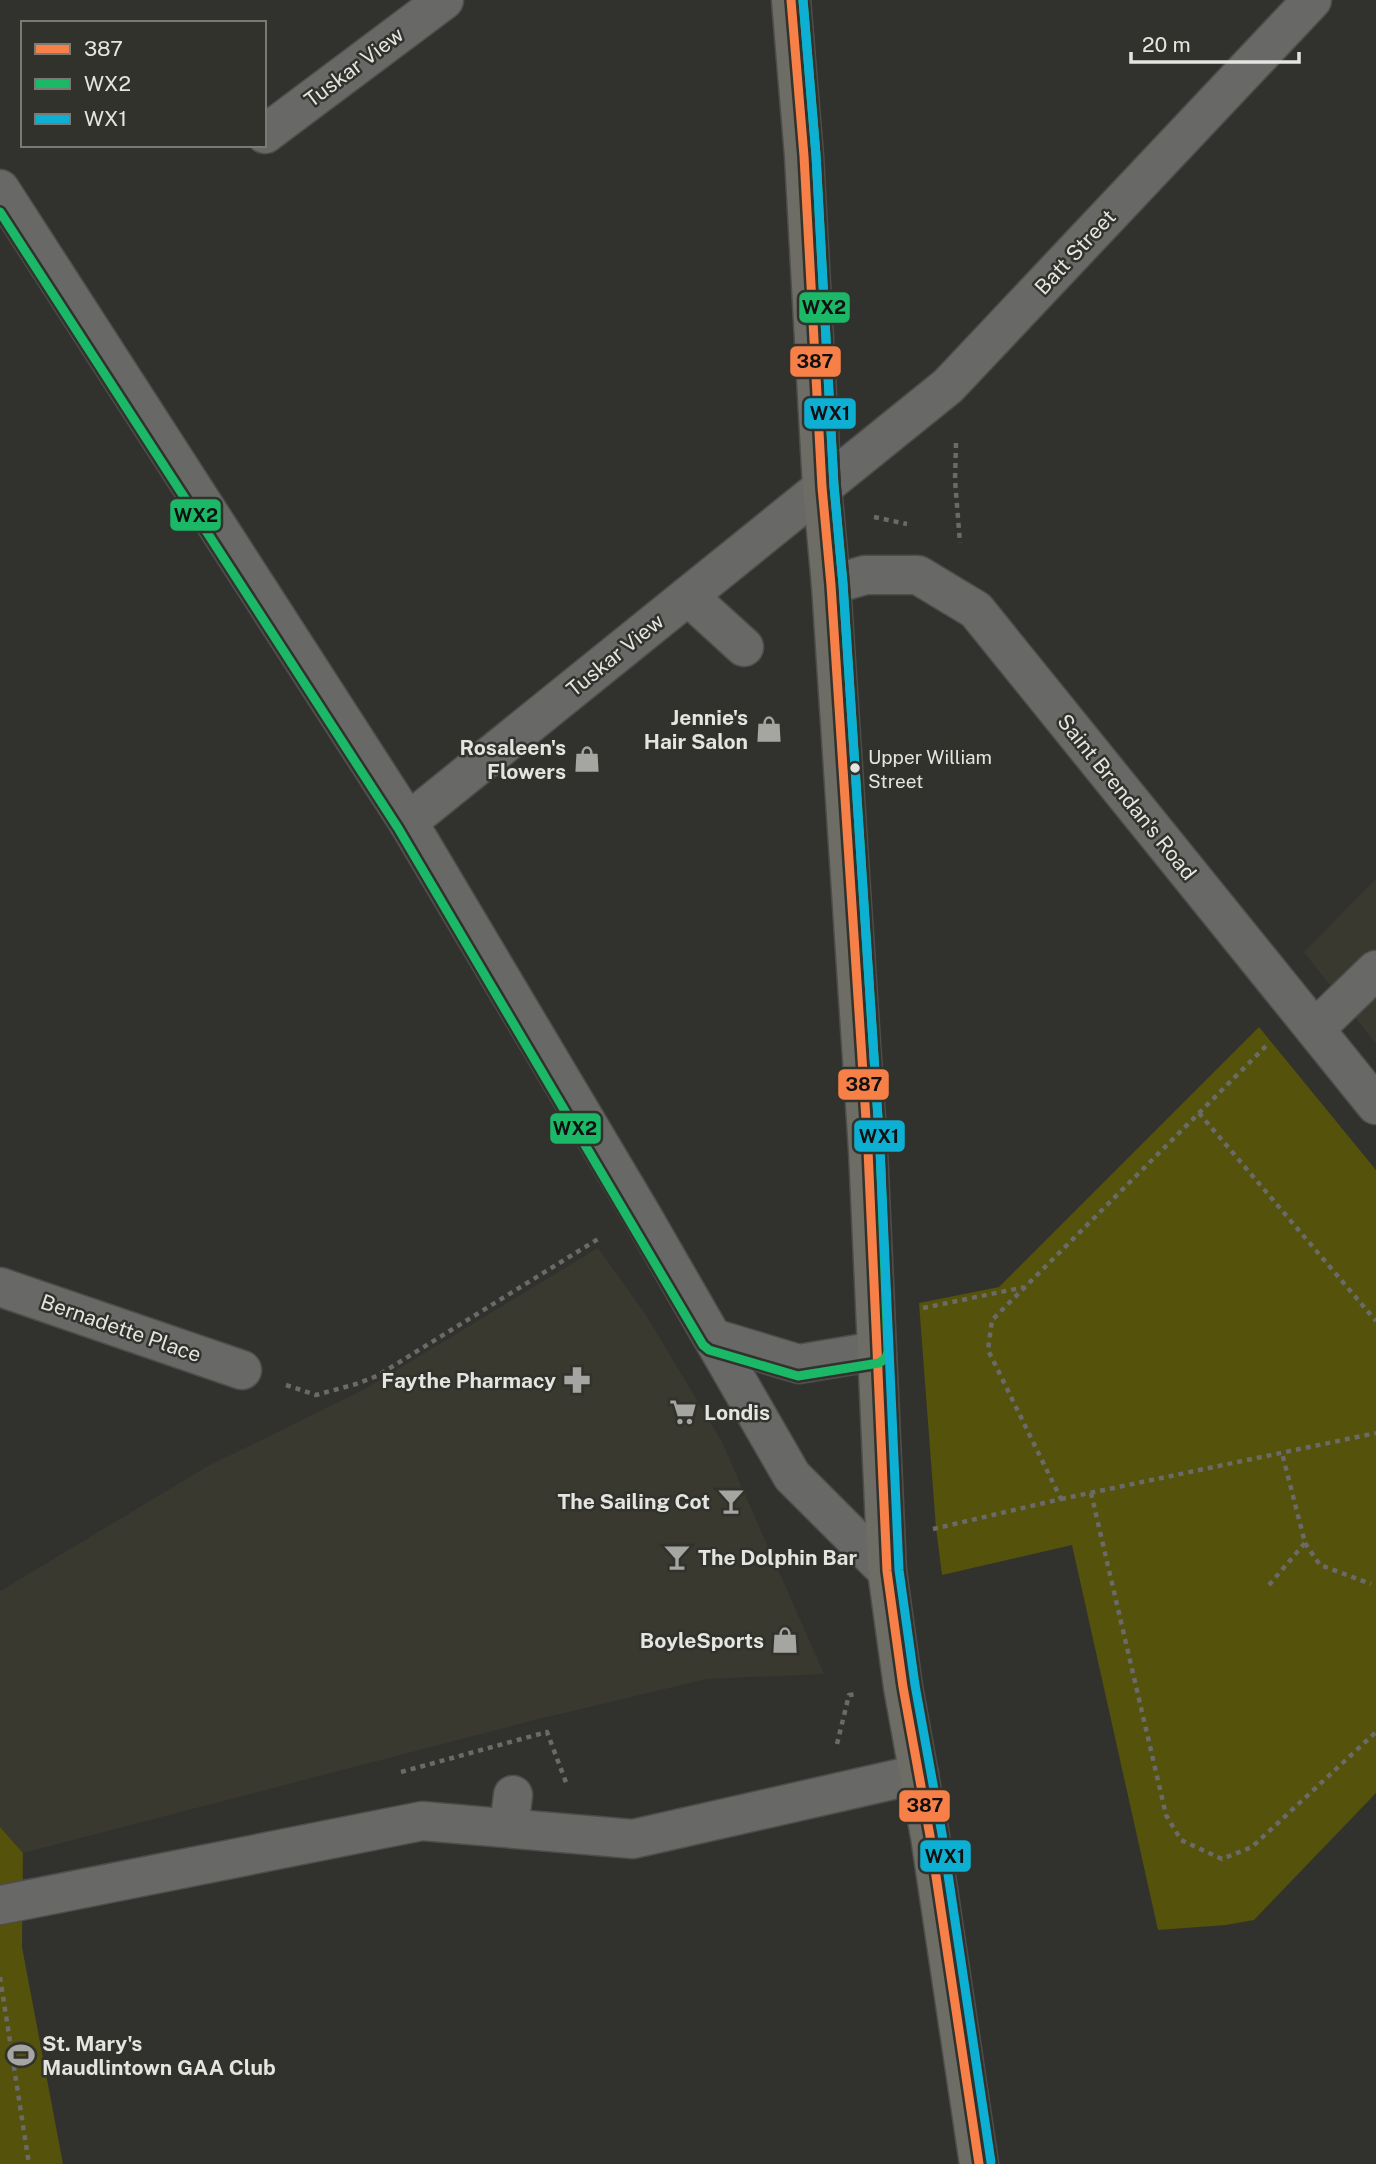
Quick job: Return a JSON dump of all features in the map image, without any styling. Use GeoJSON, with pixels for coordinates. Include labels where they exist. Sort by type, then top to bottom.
{"type":"FeatureCollection","features":[{"type":"Feature","properties":{"kind":"main road"},"geometry":{"type":"LineString","coordinates":[[791,0],[868,1150],[887,1571],[902,1688],[930,1836],[979,2164]]}},
{"type":"Feature","properties":{"kind":"street","name":"Tuskar View"},"geometry":{"type":"LineString","coordinates":[[266,133],[443,0]]}},
{"type":"Feature","properties":{"kind":"street","name":"Batt Street"},"geometry":{"type":"LineString","coordinates":[[822,487],[947,386],[1312,0]]}},
{"type":"Feature","properties":{"kind":"street"},"geometry":{"type":"LineString","coordinates":[[0,189],[408,822],[640,1212],[792,1476],[887,1571]]}},
{"type":"Feature","properties":{"kind":"street","name":"Tuskar View"},"geometry":{"type":"LineString","coordinates":[[408,822],[822,487]]}},
{"type":"Feature","properties":{"kind":"street","name":"Saint Brendan's Road"},"geometry":{"type":"LineString","coordinates":[[831,585],[864,575],[918,575],[976,610],[1376,1105]]}},
{"type":"Feature","properties":{"kind":"street"},"geometry":{"type":"LineString","coordinates":[[688,596],[744,647]]}},
{"type":"Feature","properties":{"kind":"street"},"geometry":{"type":"LineString","coordinates":[[1315,1029],[1376,970]]}},
{"type":"Feature","properties":{"kind":"street","name":"Bernadette Place"},"geometry":{"type":"LineString","coordinates":[[0,1287],[242,1370]]}},
{"type":"Feature","properties":{"kind":"street"},"geometry":{"type":"LineString","coordinates":[[713,1338],[799,1364],[876,1352]]}},
{"type":"Feature","properties":{"kind":"street"},"geometry":{"type":"LineString","coordinates":[[0,1905],[422,1821],[511,1812],[632,1839],[919,1774]]}},
{"type":"Feature","properties":{"kind":"path"},"geometry":{"type":"LineString","coordinates":[[947,386],[957,398],[955,480],[960,541],[952,596]]}},
{"type":"Feature","properties":{"kind":"path"},"geometry":{"type":"LineString","coordinates":[[1060,1499],[988,1350],[992,1321],[1279,1032],[1315,1029]]}},
{"type":"Feature","properties":{"kind":"path"},"geometry":{"type":"LineString","coordinates":[[1199,1113],[1376,1321]]}},
{"type":"Feature","properties":{"kind":"path"},"geometry":{"type":"LineString","coordinates":[[242,1370],[316,1395],[377,1376],[640,1212]]}},
{"type":"Feature","properties":{"kind":"path"},"geometry":{"type":"LineString","coordinates":[[920,1308],[1025,1287]]}},
{"type":"Feature","properties":{"kind":"path"},"geometry":{"type":"LineString","coordinates":[[929,1530],[1060,1499],[1376,1433]]}},
{"type":"Feature","properties":{"kind":"path"},"geometry":{"type":"LineString","coordinates":[[1282,1453],[1305,1543],[1320,1565],[1371,1584]]}},
{"type":"Feature","properties":{"kind":"path"},"geometry":{"type":"LineString","coordinates":[[1091,1493],[1166,1815],[1181,1840],[1222,1859],[1252,1847],[1376,1732]]}},
{"type":"Feature","properties":{"kind":"path"},"geometry":{"type":"LineString","coordinates":[[1269,1585],[1305,1543]]}},
{"type":"Feature","properties":{"kind":"path"},"geometry":{"type":"LineString","coordinates":[[0,1977],[29,2164]]}},
{"type":"Feature","properties":{"kind":"shaded area"},"geometry":{"type":"Polygon","coordinates":[[[1376,879],[1376,1044],[1304,952],[1376,879]]]}},
{"type":"Feature","properties":{"kind":"shaded area"},"geometry":{"type":"Polygon","coordinates":[[[1259,1027],[1376,1170],[1376,1793],[1254,1920],[1158,1930],[1072,1545],[942,1575],[919,1303],[999,1287],[1259,1027]]]}},
{"type":"Feature","properties":{"kind":"shaded area"},"geometry":{"type":"Polygon","coordinates":[[[598,1248],[646,1315],[722,1442],[824,1674],[707,1679],[539,1719],[23,1853],[0,1827],[0,1591],[208,1466],[365,1389],[598,1248]]]}},
{"type":"Feature","properties":{"kind":"shaded area","name":"St. Mary's Maudlintown GAA Club"},"geometry":{"type":"Polygon","coordinates":[[[0,1827],[23,1853],[22,1947],[63,2164],[0,2164],[0,1827]]]}},
{"type":"Feature","properties":{"kind":"transit line","name":"387"},"geometry":{"type":"LineString","coordinates":[[791,0],[804,156],[822,487],[831,585],[868,1150],[887,1571],[979,2164]]}},
{"type":"Feature","properties":{"kind":"transit line","name":"WX2"},"geometry":{"type":"LineString","coordinates":[[0,212],[398,828],[703,1345],[709,1350],[798,1376],[879,1363],[886,1358],[888,1351],[880,1149],[843,584],[834,486],[816,155],[803,0]]}},
{"type":"Feature","properties":{"kind":"transit line","name":"WX1"},"geometry":{"type":"LineString","coordinates":[[803,0],[816,155],[834,486],[843,584],[880,1149],[899,1570],[991,2162]]}},
{"type":"Feature","properties":{"kind":"place","name":"Jennie's Hair Salon"},"geometry":{"type":"Point","coordinates":[769,729]}},
{"type":"Feature","properties":{"kind":"place","name":"Rosaleen's Flowers"},"geometry":{"type":"Point","coordinates":[587,759]}},
{"type":"Feature","properties":{"kind":"place","name":"Upper William Street"},"geometry":{"type":"Point","coordinates":[855,768]}},
{"type":"Feature","properties":{"kind":"place","name":"Faythe Pharmacy"},"geometry":{"type":"Point","coordinates":[577,1380]}},
{"type":"Feature","properties":{"kind":"place","name":"Londis"},"geometry":{"type":"Point","coordinates":[683,1412]}},
{"type":"Feature","properties":{"kind":"place","name":"The Sailing Cot"},"geometry":{"type":"Point","coordinates":[731,1501]}},
{"type":"Feature","properties":{"kind":"place","name":"The Dolphin Bar"},"geometry":{"type":"Point","coordinates":[677,1557]}},
{"type":"Feature","properties":{"kind":"place","name":"BoyleSports"},"geometry":{"type":"Point","coordinates":[785,1640]}},
{"type":"Feature","properties":{"kind":"place","name":"St. Mary's Maudlintown GAA Club"},"geometry":{"type":"Point","coordinates":[21,2055]}}]}
